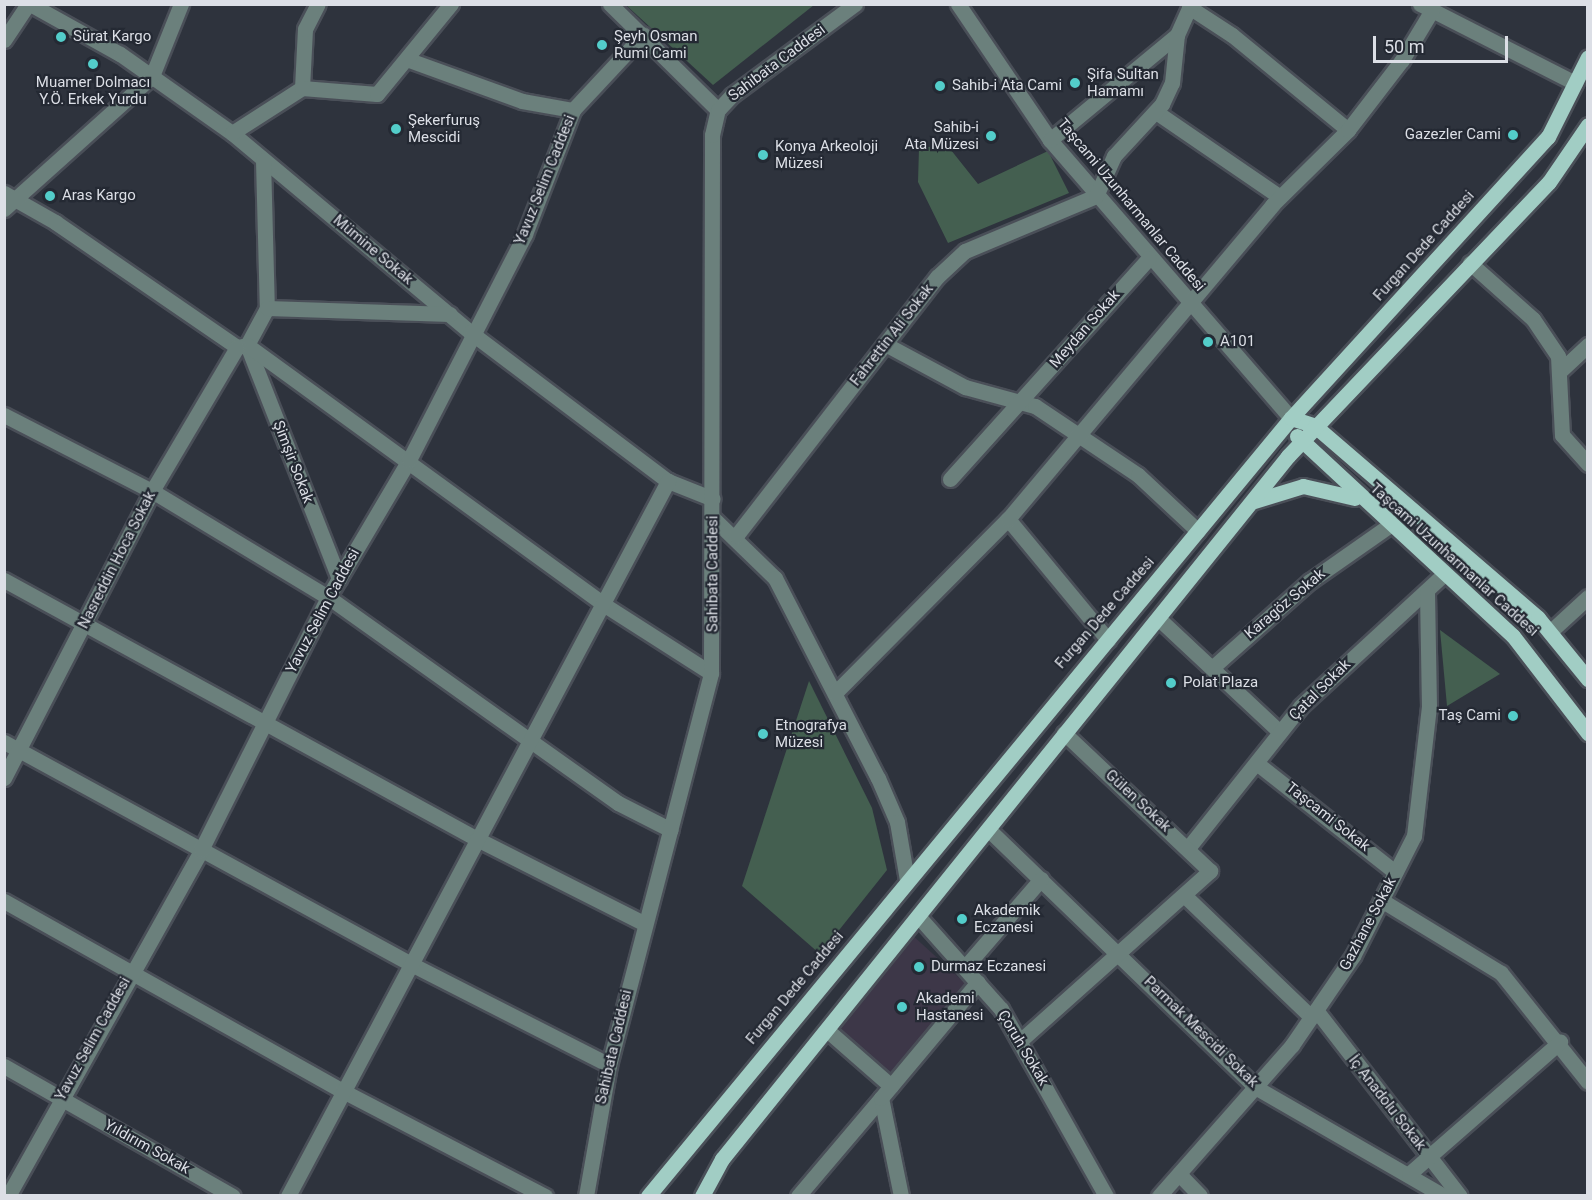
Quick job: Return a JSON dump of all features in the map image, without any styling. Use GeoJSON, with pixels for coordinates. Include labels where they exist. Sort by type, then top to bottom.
{"type":"FeatureCollection","features":[{"type":"Feature","properties":{"kind":"main road","name":"Furgan Dede Caddesi"},"geometry":{"type":"LineString","coordinates":[[648,1196],[907,880],[1292,418],[1548,136],[1587,57]]}},
{"type":"Feature","properties":{"kind":"main road"},"geometry":{"type":"LineString","coordinates":[[702,1196],[722,1159],[1249,504],[1315,426],[1549,182],[1587,125]]}},
{"type":"Feature","properties":{"kind":"main road","name":"Taşcami Uzunharmanlar Caddesi"},"geometry":{"type":"LineString","coordinates":[[1292,418],[1315,426],[1551,631],[1587,679]]}},
{"type":"Feature","properties":{"kind":"main road","name":"Taşcami Uzunharmanlar Caddesi"},"geometry":{"type":"LineString","coordinates":[[1292,418],[1300,443],[1528,651],[1587,733]]}},
{"type":"Feature","properties":{"kind":"main road"},"geometry":{"type":"LineString","coordinates":[[1249,504],[1303,486],[1335,489],[1366,503]]}},
{"type":"Feature","properties":{"kind":"street"},"geometry":{"type":"LineString","coordinates":[[4,40],[29,4]]}},
{"type":"Feature","properties":{"kind":"street","name":"Mümine Sokak"},"geometry":{"type":"LineString","coordinates":[[29,4],[152,76],[232,133],[470,332],[668,482],[712,499]]}},
{"type":"Feature","properties":{"kind":"street"},"geometry":{"type":"LineString","coordinates":[[181,4],[152,76],[7,202],[56,222],[242,346],[409,460],[603,604],[711,673]]}},
{"type":"Feature","properties":{"kind":"street"},"geometry":{"type":"LineString","coordinates":[[302,88],[305,29],[318,4]]}},
{"type":"Feature","properties":{"kind":"street"},"geometry":{"type":"LineString","coordinates":[[609,4],[718,110]]}},
{"type":"Feature","properties":{"kind":"street","name":"Sahibata Caddesi"},"geometry":{"type":"LineString","coordinates":[[586,1196],[609,1065],[711,673],[712,135],[718,110],[855,4]]}},
{"type":"Feature","properties":{"kind":"street","name":"Taşcami Uzunharmanlar Caddesi"},"geometry":{"type":"LineString","coordinates":[[958,4],[1050,140],[1149,258],[1292,418]]}},
{"type":"Feature","properties":{"kind":"street"},"geometry":{"type":"LineString","coordinates":[[1096,196],[1114,156],[1156,112],[1172,83],[1177,35],[1190,6],[1232,35],[1348,129]]}},
{"type":"Feature","properties":{"kind":"street"},"geometry":{"type":"LineString","coordinates":[[232,133],[302,88],[377,94],[409,60],[444,7]]}},
{"type":"Feature","properties":{"kind":"street"},"geometry":{"type":"LineString","coordinates":[[835,693],[1008,519],[1280,197],[1348,129],[1402,60],[1426,8],[1575,83]]}},
{"type":"Feature","properties":{"kind":"street","name":"Yavuz Selim Caddesi"},"geometry":{"type":"LineString","coordinates":[[8,1196],[129,971],[201,850],[328,597],[409,460],[470,332],[525,234],[573,110],[643,35]]}},
{"type":"Feature","properties":{"kind":"street"},"geometry":{"type":"LineString","coordinates":[[1050,140],[1177,35]]}},
{"type":"Feature","properties":{"kind":"street"},"geometry":{"type":"LineString","coordinates":[[409,60],[522,101],[573,110]]}},
{"type":"Feature","properties":{"kind":"street"},"geometry":{"type":"LineString","coordinates":[[1156,112],[1280,197]]}},
{"type":"Feature","properties":{"kind":"street"},"geometry":{"type":"LineString","coordinates":[[263,160],[267,308],[450,314]]}},
{"type":"Feature","properties":{"kind":"street","name":"Fahrettin Ali Sokak"},"geometry":{"type":"LineString","coordinates":[[736,536],[936,278],[966,251],[1096,196]]}},
{"type":"Feature","properties":{"kind":"street","name":"Meydan Sokak"},"geometry":{"type":"LineString","coordinates":[[950,479],[1022,402],[1149,258]]}},
{"type":"Feature","properties":{"kind":"street"},"geometry":{"type":"LineString","coordinates":[[1470,263],[1533,319],[1558,357],[1562,435],[1587,464]]}},
{"type":"Feature","properties":{"kind":"street","name":"Nasreddin Hoca Sokak"},"geometry":{"type":"LineString","coordinates":[[4,778],[152,491],[267,308]]}},
{"type":"Feature","properties":{"kind":"street"},"geometry":{"type":"LineString","coordinates":[[885,344],[964,387],[1022,402],[1080,434],[1138,475],[1198,531]]}},
{"type":"Feature","properties":{"kind":"street"},"geometry":{"type":"LineString","coordinates":[[1559,372],[1587,345]]}},
{"type":"Feature","properties":{"kind":"street","name":"Şimşir Sokak"},"geometry":{"type":"LineString","coordinates":[[242,346],[339,578]]}},
{"type":"Feature","properties":{"kind":"street"},"geometry":{"type":"LineString","coordinates":[[4,415],[152,491],[328,597],[529,742],[618,803],[671,830]]}},
{"type":"Feature","properties":{"kind":"street"},"geometry":{"type":"LineString","coordinates":[[288,1196],[413,965],[477,839],[668,482]]}},
{"type":"Feature","properties":{"kind":"street"},"geometry":{"type":"LineString","coordinates":[[713,518],[736,536],[775,578],[835,693],[897,822],[907,880]]}},
{"type":"Feature","properties":{"kind":"street"},"geometry":{"type":"LineString","coordinates":[[1008,519],[1108,640]]}},
{"type":"Feature","properties":{"kind":"street","name":"Karagöz Sokak"},"geometry":{"type":"LineString","coordinates":[[1213,667],[1310,580],[1390,525]]}},
{"type":"Feature","properties":{"kind":"street","name":"Çatal Sokak"},"geometry":{"type":"LineString","coordinates":[[1188,848],[1259,765],[1280,732],[1323,684],[1427,592],[1444,574]]}},
{"type":"Feature","properties":{"kind":"street"},"geometry":{"type":"LineString","coordinates":[[4,580],[86,621],[477,839],[645,924]]}},
{"type":"Feature","properties":{"kind":"street","name":"Gazhane Sokak"},"geometry":{"type":"LineString","coordinates":[[1159,1196],[1255,1087],[1313,1014],[1353,956],[1414,836],[1427,731],[1427,592]]}},
{"type":"Feature","properties":{"kind":"street"},"geometry":{"type":"LineString","coordinates":[[1551,631],[1587,597]]}},
{"type":"Feature","properties":{"kind":"street"},"geometry":{"type":"LineString","coordinates":[[1158,618],[1280,732]]}},
{"type":"Feature","properties":{"kind":"street","name":"Gülen Sokak"},"geometry":{"type":"LineString","coordinates":[[1064,733],[1210,871],[1185,896]]}},
{"type":"Feature","properties":{"kind":"street"},"geometry":{"type":"LineString","coordinates":[[4,742],[413,965],[609,1065]]}},
{"type":"Feature","properties":{"kind":"street","name":"Taşcami Sokak"},"geometry":{"type":"LineString","coordinates":[[1259,765],[1395,872]]}},
{"type":"Feature","properties":{"kind":"street","name":"Parmak Mescidi Sokak"},"geometry":{"type":"LineString","coordinates":[[988,829],[1119,953],[1255,1087],[1444,1196]]}},
{"type":"Feature","properties":{"kind":"street"},"geometry":{"type":"LineString","coordinates":[[966,966],[1041,879]]}},
{"type":"Feature","properties":{"kind":"street"},"geometry":{"type":"LineString","coordinates":[[1021,1040],[1185,896]]}},
{"type":"Feature","properties":{"kind":"street","name":"İç Anadolu Sokak"},"geometry":{"type":"LineString","coordinates":[[1185,896],[1313,1014],[1460,1196]]}},
{"type":"Feature","properties":{"kind":"street"},"geometry":{"type":"LineString","coordinates":[[1380,900],[1485,960],[1525,997],[1587,1082]]}},
{"type":"Feature","properties":{"kind":"street"},"geometry":{"type":"LineString","coordinates":[[4,901],[343,1091],[545,1196]]}},
{"type":"Feature","properties":{"kind":"street","name":"Çoruh Sokak"},"geometry":{"type":"LineString","coordinates":[[918,916],[966,966],[1021,1040],[1106,1196]]}},
{"type":"Feature","properties":{"kind":"street"},"geometry":{"type":"LineString","coordinates":[[798,1196],[978,982]]}},
{"type":"Feature","properties":{"kind":"street"},"geometry":{"type":"LineString","coordinates":[[826,1030],[891,1086]]}},
{"type":"Feature","properties":{"kind":"street"},"geometry":{"type":"LineString","coordinates":[[1409,1174],[1560,1042]]}},
{"type":"Feature","properties":{"kind":"street","name":"Yıldırım Sokak"},"geometry":{"type":"LineString","coordinates":[[4,1066],[233,1196]]}},
{"type":"Feature","properties":{"kind":"street"},"geometry":{"type":"LineString","coordinates":[[881,1098],[901,1196]]}},
{"type":"Feature","properties":{"kind":"street"},"geometry":{"type":"LineString","coordinates":[[1179,1174],[1200,1196]]}},
{"type":"Feature","properties":{"kind":"shaded area","name":"Akademi Hastanesi"},"geometry":{"type":"Polygon","coordinates":[[[911,934],[966,984],[888,1076],[840,1029],[911,934]]]}},
{"type":"Feature","properties":{"kind":"green space"},"geometry":{"type":"Polygon","coordinates":[[[626,5],[814,5],[713,85],[626,5]]]}},
{"type":"Feature","properties":{"kind":"green space"},"geometry":{"type":"Polygon","coordinates":[[[947,145],[978,184],[1048,151],[1069,193],[948,243],[918,182],[919,148],[947,145]]]}},
{"type":"Feature","properties":{"kind":"green space"},"geometry":{"type":"Polygon","coordinates":[[[1440,630],[1500,674],[1447,706],[1440,630]]]}},
{"type":"Feature","properties":{"kind":"green space"},"geometry":{"type":"Polygon","coordinates":[[[809,681],[872,808],[887,870],[820,954],[742,886],[809,681]]]}},
{"type":"Feature","properties":{"kind":"place","name":"Sürat Kargo"},"geometry":{"type":"Point","coordinates":[61,37]}},
{"type":"Feature","properties":{"kind":"place","name":"Şeyh Osman Rumi Cami"},"geometry":{"type":"Point","coordinates":[602,45]}},
{"type":"Feature","properties":{"kind":"place","name":"Muamer Dolmacı Y.Ö. Erkek Yurdu"},"geometry":{"type":"Point","coordinates":[93,64]}},
{"type":"Feature","properties":{"kind":"place","name":"Şifa Sultan Hamamı"},"geometry":{"type":"Point","coordinates":[1075,83]}},
{"type":"Feature","properties":{"kind":"place","name":"Sahib-i Ata Cami"},"geometry":{"type":"Point","coordinates":[940,86]}},
{"type":"Feature","properties":{"kind":"place","name":"Şekerfuruş Mescidi"},"geometry":{"type":"Point","coordinates":[396,129]}},
{"type":"Feature","properties":{"kind":"place","name":"Gazezler Cami"},"geometry":{"type":"Point","coordinates":[1513,135]}},
{"type":"Feature","properties":{"kind":"place","name":"Sahib-i Ata Müzesi"},"geometry":{"type":"Point","coordinates":[991,136]}},
{"type":"Feature","properties":{"kind":"place","name":"Konya Arkeoloji Müzesi"},"geometry":{"type":"Point","coordinates":[763,155]}},
{"type":"Feature","properties":{"kind":"place","name":"Aras Kargo"},"geometry":{"type":"Point","coordinates":[50,196]}},
{"type":"Feature","properties":{"kind":"place","name":"A101"},"geometry":{"type":"Point","coordinates":[1208,342]}},
{"type":"Feature","properties":{"kind":"place","name":"Polat Plaza"},"geometry":{"type":"Point","coordinates":[1171,683]}},
{"type":"Feature","properties":{"kind":"place","name":"Taş Cami"},"geometry":{"type":"Point","coordinates":[1513,716]}},
{"type":"Feature","properties":{"kind":"place","name":"Etnografya Müzesi"},"geometry":{"type":"Point","coordinates":[763,734]}},
{"type":"Feature","properties":{"kind":"place","name":"Akademik Eczanesi"},"geometry":{"type":"Point","coordinates":[962,919]}},
{"type":"Feature","properties":{"kind":"place","name":"Durmaz Eczanesi"},"geometry":{"type":"Point","coordinates":[919,967]}},
{"type":"Feature","properties":{"kind":"place","name":"Akademi Hastanesi"},"geometry":{"type":"Point","coordinates":[902,1007]}}]}
